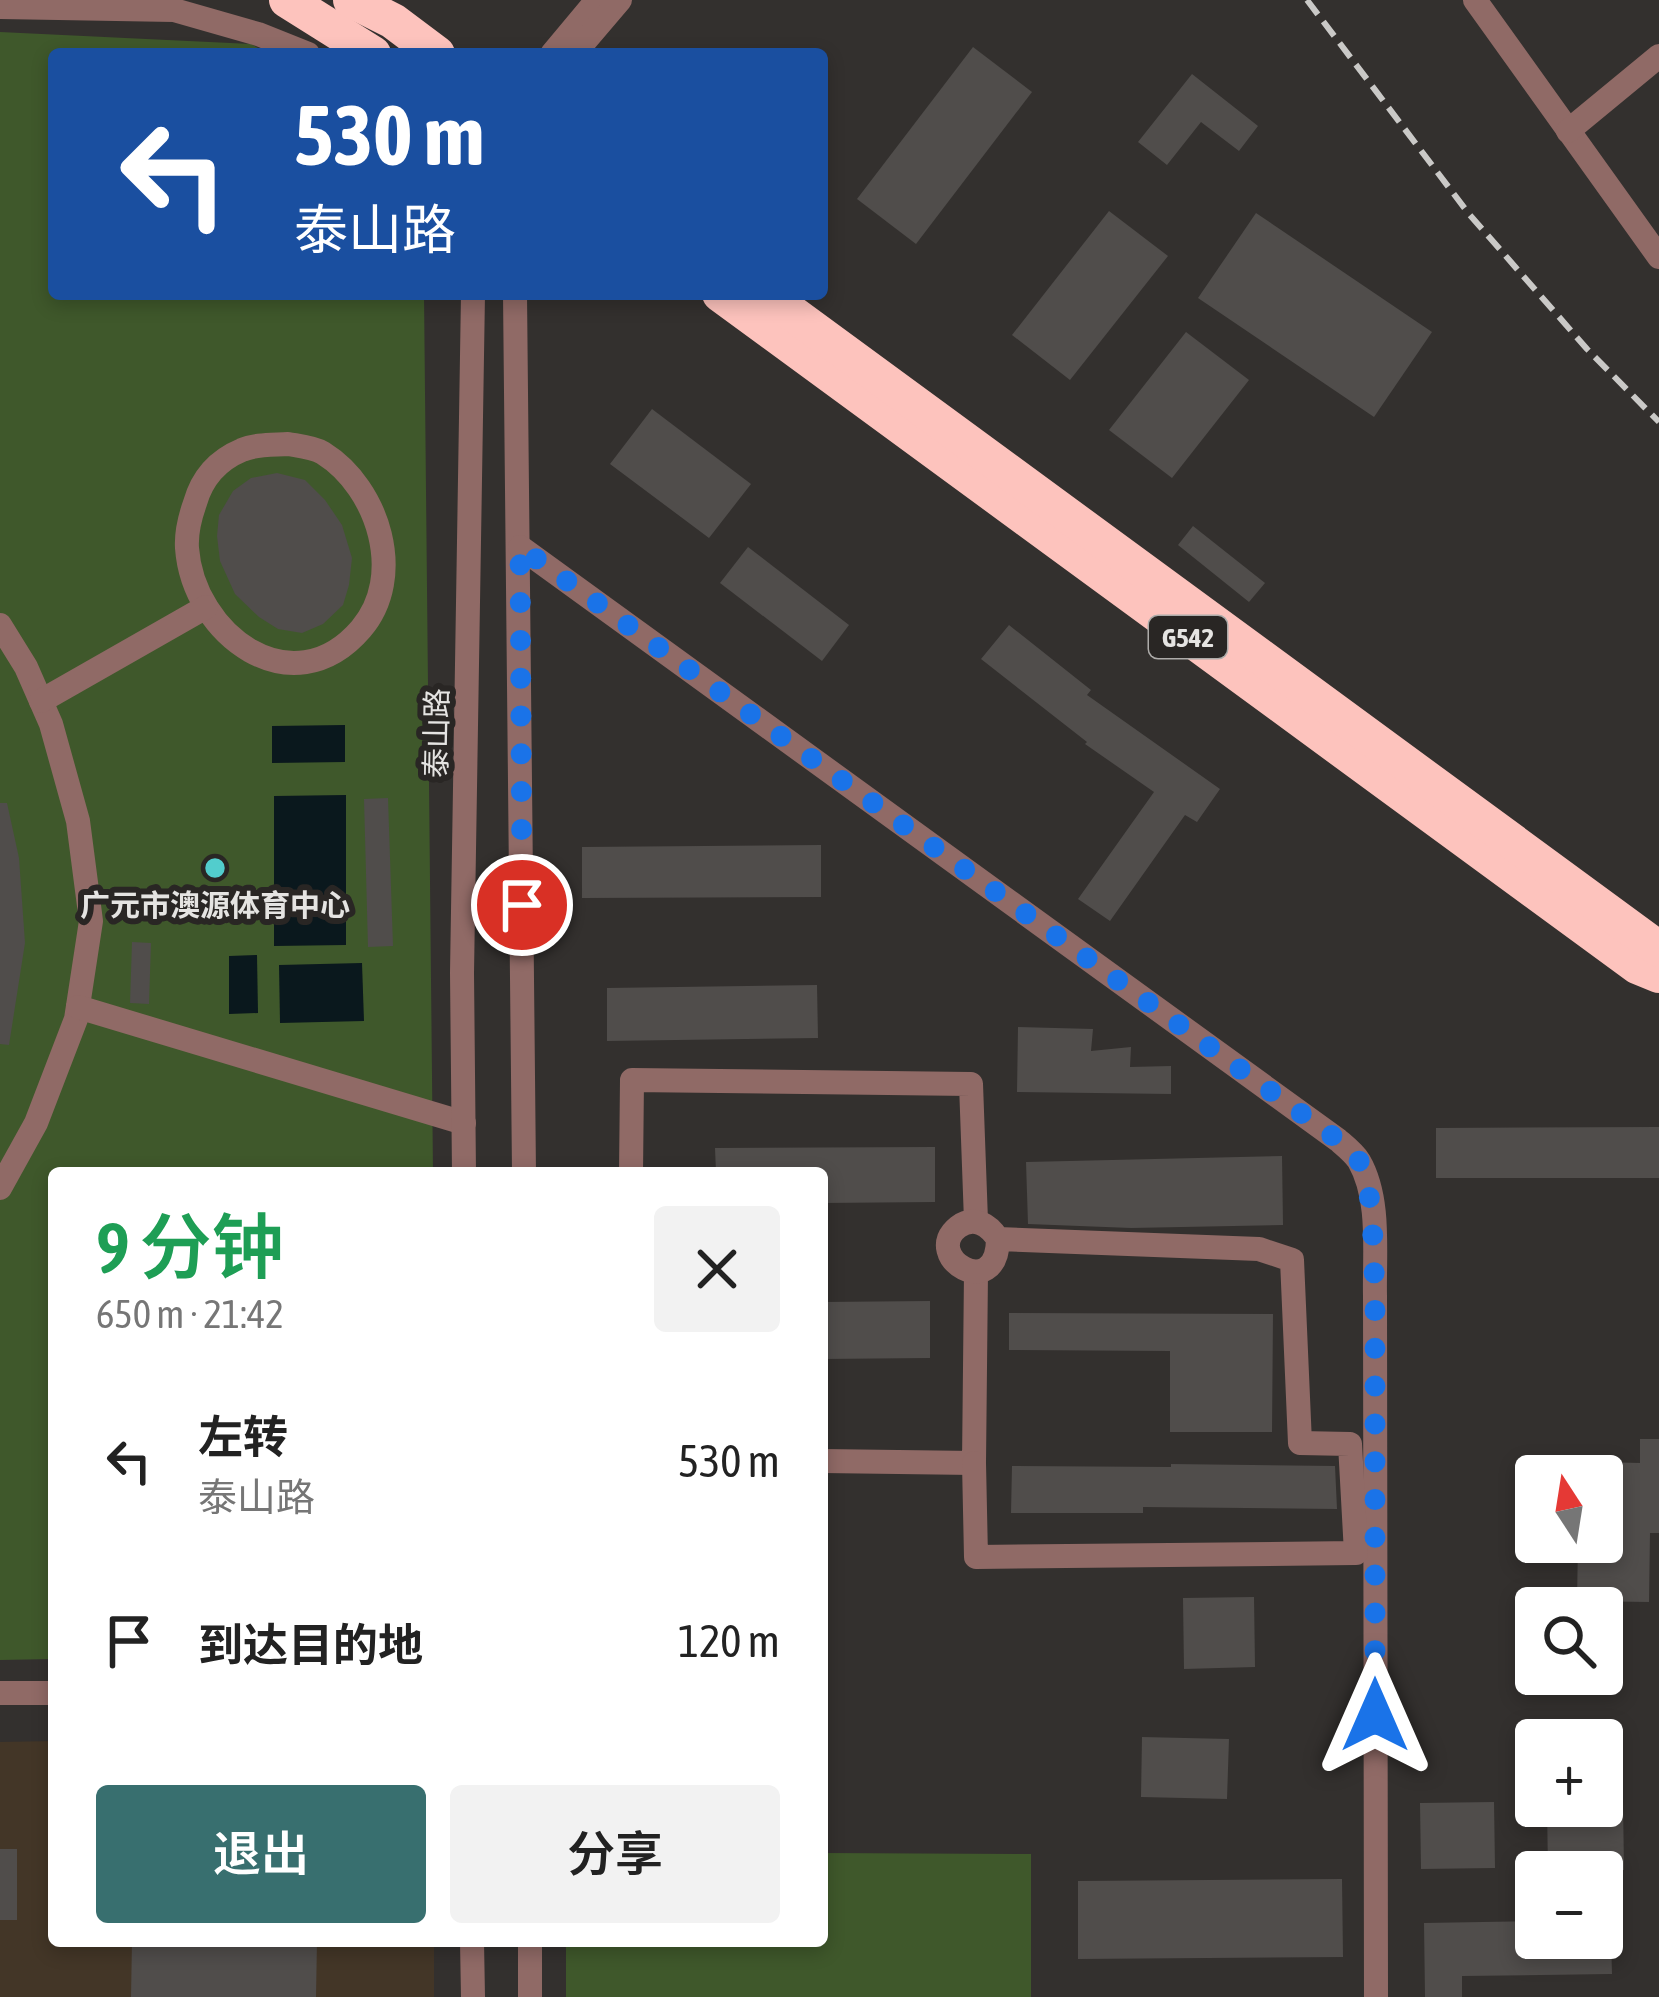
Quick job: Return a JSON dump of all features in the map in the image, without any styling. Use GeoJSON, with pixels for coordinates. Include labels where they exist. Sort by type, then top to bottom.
{"type":"FeatureCollection","features":[{"type":"Feature","properties":{"kind":"highway"},"geometry":{"type":"LineString","coordinates":[[287,0],[361,48]]}},
{"type":"Feature","properties":{"kind":"highway"},"geometry":{"type":"LineString","coordinates":[[351,0],[382,10],[430,48]]}},
{"type":"Feature","properties":{"kind":"highway","name":"G542"},"geometry":{"type":"LineString","coordinates":[[728,300],[1637,966],[1659,976]]}},
{"type":"Feature","properties":{"kind":"highway","name":"G542"},"geometry":{"type":"LineString","coordinates":[[774,300],[1659,949]]}},
{"type":"Feature","properties":{"kind":"street"},"geometry":{"type":"LineString","coordinates":[[557,48],[597,0]]}},
{"type":"Feature","properties":{"kind":"street"},"geometry":{"type":"LineString","coordinates":[[579,48],[620,0]]}},
{"type":"Feature","properties":{"kind":"street"},"geometry":{"type":"LineString","coordinates":[[1475,0],[1659,257]]}},
{"type":"Feature","properties":{"kind":"street"},"geometry":{"type":"LineString","coordinates":[[0,8],[174,10],[293,48]]}},
{"type":"Feature","properties":{"kind":"street"},"geometry":{"type":"LineString","coordinates":[[1568,131],[1659,56]]}},
{"type":"Feature","properties":{"kind":"street","name":"泰山路"},"geometry":{"type":"LineString","coordinates":[[464,1167],[462,973],[473,300]]}},
{"type":"Feature","properties":{"kind":"street"},"geometry":{"type":"LineString","coordinates":[[515,300],[524,1167]]}},
{"type":"Feature","properties":{"kind":"street"},"geometry":{"type":"LineString","coordinates":[[288,444],[320,451],[347,473],[368,500],[381,537],[384,586],[373,616],[350,641],[321,659],[288,664],[264,660],[231,636],[206,608],[194,583],[188,524],[199,490],[216,464],[245,448],[288,444]]}},
{"type":"Feature","properties":{"kind":"street"},"geometry":{"type":"LineString","coordinates":[[520,547],[1358,1158],[1372,1213],[1375,1296],[1376,1997]]}},
{"type":"Feature","properties":{"kind":"street"},"geometry":{"type":"LineString","coordinates":[[40,700],[206,608]]}},
{"type":"Feature","properties":{"kind":"street"},"geometry":{"type":"LineString","coordinates":[[0,625],[26,667],[51,724],[78,821],[91,921],[76,1019],[36,1123],[0,1188]]}},
{"type":"Feature","properties":{"kind":"street"},"geometry":{"type":"LineString","coordinates":[[78,1007],[464,1124]]}},
{"type":"Feature","properties":{"kind":"street"},"geometry":{"type":"LineString","coordinates":[[631,1167],[632,1080],[971,1084],[976,1221]]}},
{"type":"Feature","properties":{"kind":"street"},"geometry":{"type":"LineString","coordinates":[[976,1221],[990,1227],[998,1239],[998,1254],[990,1267],[976,1272],[959,1268],[949,1255],[949,1238],[960,1225],[976,1221]]}},
{"type":"Feature","properties":{"kind":"street"},"geometry":{"type":"LineString","coordinates":[[976,1272],[976,1557],[1356,1553],[1350,1444],[1300,1443],[1292,1260],[1259,1249],[998,1239]]}},
{"type":"Feature","properties":{"kind":"street"},"geometry":{"type":"LineString","coordinates":[[828,1461],[974,1462]]}},
{"type":"Feature","properties":{"kind":"street"},"geometry":{"type":"LineString","coordinates":[[0,1693],[48,1693]]}},
{"type":"Feature","properties":{"kind":"street"},"geometry":{"type":"LineString","coordinates":[[472,1947],[473,1997]]}},
{"type":"Feature","properties":{"kind":"street"},"geometry":{"type":"LineString","coordinates":[[530,1947],[530,1997]]}},
{"type":"Feature","properties":{"kind":"shaded area"},"geometry":{"type":"Polygon","coordinates":[[[345,725],[345,762],[272,763],[272,726],[345,725]]]}},
{"type":"Feature","properties":{"kind":"shaded area"},"geometry":{"type":"Polygon","coordinates":[[[346,795],[346,945],[274,946],[274,796],[346,795]]]}},
{"type":"Feature","properties":{"kind":"shaded area"},"geometry":{"type":"Polygon","coordinates":[[[257,955],[258,1013],[229,1014],[229,956],[257,955]]]}},
{"type":"Feature","properties":{"kind":"shaded area"},"geometry":{"type":"Polygon","coordinates":[[[362,963],[364,1021],[280,1023],[279,965],[362,963]]]}},
{"type":"Feature","properties":{"kind":"shaded area"},"geometry":{"type":"Polygon","coordinates":[[[48,1741],[48,1947],[434,1947],[434,1997],[0,1997],[0,1742],[48,1741]]]}},
{"type":"Feature","properties":{"kind":"green space","name":"广元市澳源体育中心"},"geometry":{"type":"Polygon","coordinates":[[[0,32],[251,44],[258,48],[48,48],[48,300],[424,300],[433,1167],[48,1167],[48,1659],[0,1660],[0,32]]]}},
{"type":"Feature","properties":{"kind":"green space"},"geometry":{"type":"Polygon","coordinates":[[[828,1853],[1031,1854],[1031,1997],[566,1997],[566,1947],[828,1947],[828,1853]]]}},
{"type":"Feature","properties":{"kind":"building"},"geometry":{"type":"Polygon","coordinates":[[[973,47],[1032,92],[916,244],[857,199],[973,47]]]}},
{"type":"Feature","properties":{"kind":"building"},"geometry":{"type":"Polygon","coordinates":[[[1192,74],[1258,126],[1239,151],[1201,122],[1167,165],[1138,142],[1192,74]]]}},
{"type":"Feature","properties":{"kind":"building"},"geometry":{"type":"Polygon","coordinates":[[[1109,211],[1168,256],[1070,380],[1012,335],[1109,211]]]}},
{"type":"Feature","properties":{"kind":"building"},"geometry":{"type":"Polygon","coordinates":[[[1256,213],[1432,332],[1374,417],[1198,298],[1256,213]]]}},
{"type":"Feature","properties":{"kind":"building"},"geometry":{"type":"Polygon","coordinates":[[[1186,332],[1249,380],[1172,478],[1109,430],[1186,332]]]}},
{"type":"Feature","properties":{"kind":"building"},"geometry":{"type":"Polygon","coordinates":[[[652,409],[751,484],[709,538],[610,464],[652,409]]]}},
{"type":"Feature","properties":{"kind":"building"},"geometry":{"type":"Polygon","coordinates":[[[277,473],[305,480],[325,500],[342,525],[352,558],[343,605],[323,624],[302,633],[278,629],[259,617],[235,594],[220,561],[219,515],[233,491],[251,478],[277,473]]]}},
{"type":"Feature","properties":{"kind":"building"},"geometry":{"type":"Polygon","coordinates":[[[1193,526],[1265,583],[1249,602],[1178,545],[1193,526]]]}},
{"type":"Feature","properties":{"kind":"building"},"geometry":{"type":"Polygon","coordinates":[[[748,547],[849,625],[822,661],[720,583],[748,547]]]}},
{"type":"Feature","properties":{"kind":"building"},"geometry":{"type":"Polygon","coordinates":[[[1009,625],[1091,690],[1087,695],[1220,789],[1197,822],[1185,815],[1110,921],[1078,899],[1154,792],[1085,744],[981,659],[1009,625]]]}},
{"type":"Feature","properties":{"kind":"building"},"geometry":{"type":"Polygon","coordinates":[[[388,798],[393,946],[368,947],[364,799],[388,798]]]}},
{"type":"Feature","properties":{"kind":"building"},"geometry":{"type":"Polygon","coordinates":[[[0,803],[7,803],[19,858],[25,943],[9,1045],[0,1044],[0,803]]]}},
{"type":"Feature","properties":{"kind":"building"},"geometry":{"type":"Polygon","coordinates":[[[821,845],[821,897],[582,898],[582,847],[821,845]]]}},
{"type":"Feature","properties":{"kind":"building"},"geometry":{"type":"Polygon","coordinates":[[[132,942],[151,943],[149,1004],[130,1003],[132,942]]]}},
{"type":"Feature","properties":{"kind":"building"},"geometry":{"type":"Polygon","coordinates":[[[817,985],[818,1038],[607,1041],[607,988],[817,985]]]}},
{"type":"Feature","properties":{"kind":"building"},"geometry":{"type":"Polygon","coordinates":[[[1018,1027],[1093,1029],[1091,1051],[1131,1047],[1130,1067],[1171,1066],[1171,1094],[1017,1092],[1018,1027]]]}},
{"type":"Feature","properties":{"kind":"building"},"geometry":{"type":"Polygon","coordinates":[[[1659,1127],[1659,1178],[1436,1178],[1436,1128],[1659,1127]]]}},
{"type":"Feature","properties":{"kind":"building"},"geometry":{"type":"Polygon","coordinates":[[[935,1147],[935,1202],[828,1203],[828,1167],[716,1167],[715,1148],[935,1147]]]}},
{"type":"Feature","properties":{"kind":"building"},"geometry":{"type":"Polygon","coordinates":[[[1282,1156],[1283,1225],[1028,1224],[1026,1162],[1282,1156]]]}},
{"type":"Feature","properties":{"kind":"building"},"geometry":{"type":"Polygon","coordinates":[[[930,1301],[930,1358],[828,1359],[828,1302],[930,1301]]]}},
{"type":"Feature","properties":{"kind":"building"},"geometry":{"type":"Polygon","coordinates":[[[1009,1313],[1273,1314],[1272,1432],[1170,1432],[1170,1351],[1009,1350],[1009,1313]]]}},
{"type":"Feature","properties":{"kind":"building"},"geometry":{"type":"Polygon","coordinates":[[[1640,1439],[1659,1439],[1659,1533],[1650,1533],[1649,1602],[1623,1602],[1623,1587],[1577,1587],[1578,1563],[1623,1563],[1623,1463],[1640,1463],[1640,1439]]]}},
{"type":"Feature","properties":{"kind":"building"},"geometry":{"type":"Polygon","coordinates":[[[1012,1466],[1335,1466],[1337,1509],[1143,1507],[1143,1513],[1011,1513],[1012,1466]]]}},
{"type":"Feature","properties":{"kind":"building"},"geometry":{"type":"Polygon","coordinates":[[[1254,1597],[1255,1667],[1184,1669],[1183,1598],[1254,1597]]]}},
{"type":"Feature","properties":{"kind":"building"},"geometry":{"type":"Polygon","coordinates":[[[1142,1737],[1229,1739],[1227,1799],[1141,1797],[1142,1737]]]}},
{"type":"Feature","properties":{"kind":"building"},"geometry":{"type":"Polygon","coordinates":[[[1623,1801],[1624,1870],[1623,1851],[1548,1851],[1547,1827],[1623,1827],[1623,1801]]]}},
{"type":"Feature","properties":{"kind":"building"},"geometry":{"type":"Polygon","coordinates":[[[1494,1802],[1495,1868],[1421,1869],[1420,1803],[1494,1802]]]}},
{"type":"Feature","properties":{"kind":"building"},"geometry":{"type":"Polygon","coordinates":[[[0,1849],[17,1849],[17,1920],[0,1920],[0,1849]]]}},
{"type":"Feature","properties":{"kind":"building"},"geometry":{"type":"Polygon","coordinates":[[[1342,1879],[1343,1957],[1078,1959],[1078,1881],[1342,1879]]]}},
{"type":"Feature","properties":{"kind":"building"},"geometry":{"type":"Polygon","coordinates":[[[1515,1921],[1515,1959],[1612,1959],[1612,1974],[1462,1976],[1462,1997],[1425,1997],[1424,1923],[1515,1921]]]}},
{"type":"Feature","properties":{"kind":"building"},"geometry":{"type":"Polygon","coordinates":[[[132,1947],[317,1947],[316,1997],[131,1997],[132,1947]]]}},
{"type":"Feature","properties":{"kind":"railway"},"geometry":{"type":"LineString","coordinates":[[1307,0],[1469,214],[1587,349],[1659,422]]}},
{"type":"Feature","properties":{"kind":"place","name":"广元市澳源体育中心"},"geometry":{"type":"Point","coordinates":[215,868]}},
{"type":"Feature","properties":{"kind":"route"},"geometry":{"type":"LineString","coordinates":[[522,905],[520,547],[1358,1158],[1372,1213],[1375,1296],[1375,1715]]}}]}
